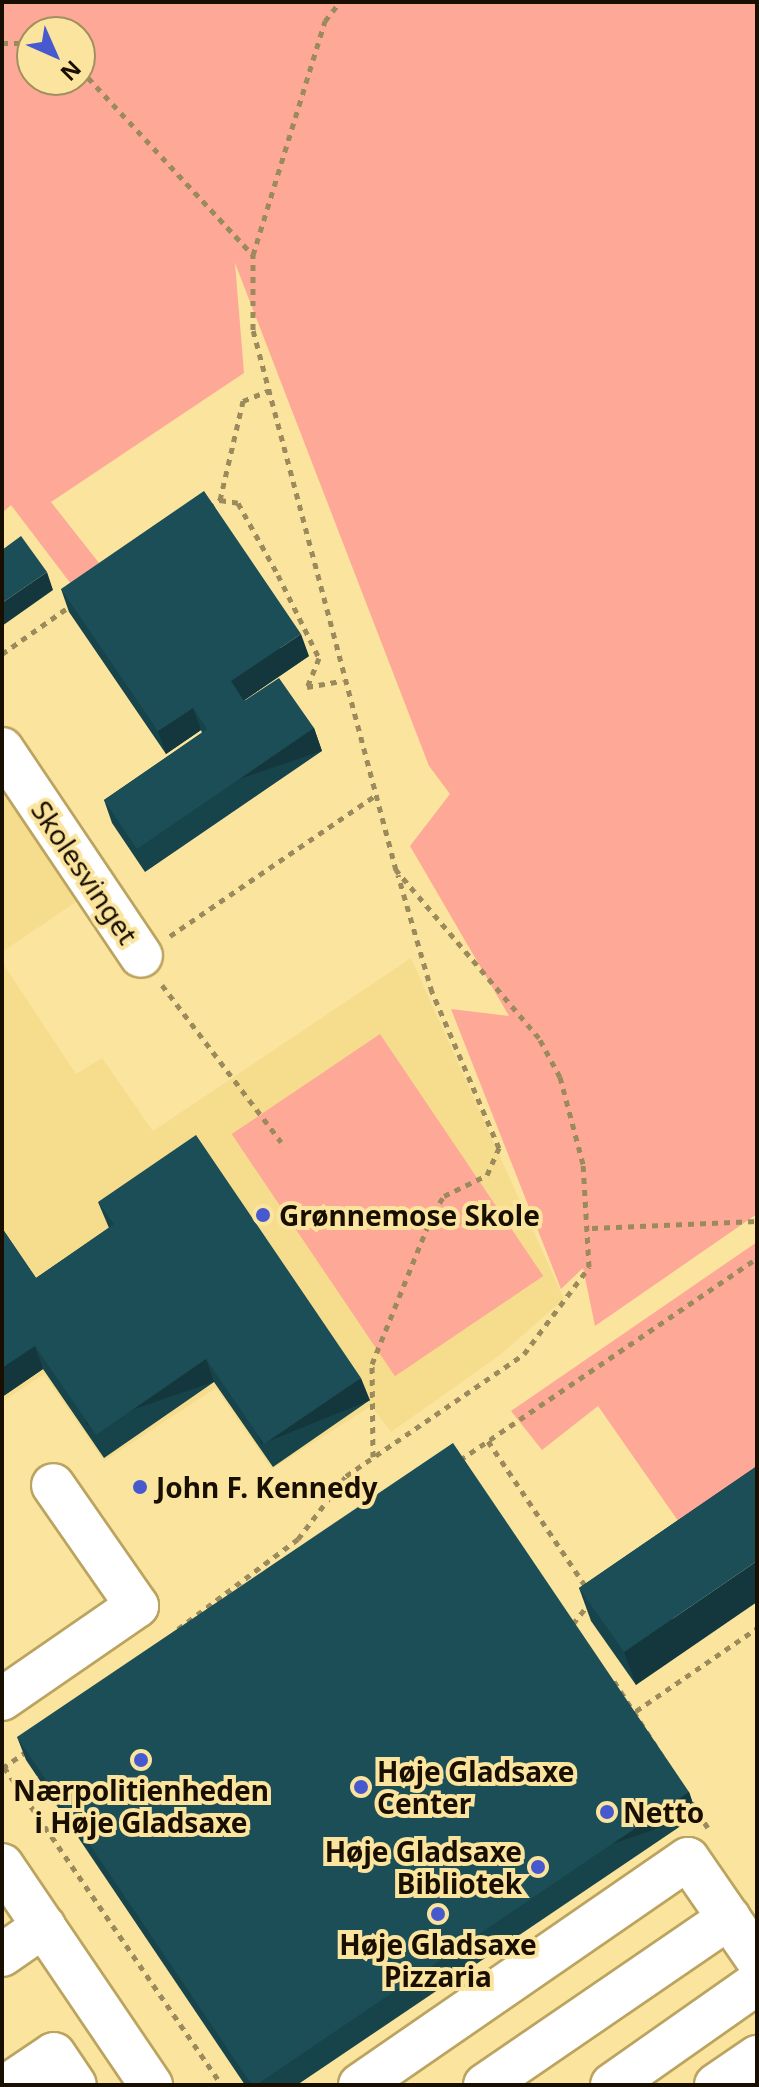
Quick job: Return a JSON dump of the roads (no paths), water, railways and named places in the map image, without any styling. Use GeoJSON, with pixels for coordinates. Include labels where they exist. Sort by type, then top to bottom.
{"type":"FeatureCollection","features":[{"type":"Feature","properties":{"kind":"street","name":"Skolesvinget"},"geometry":{"type":"LineString","coordinates":[[2,749],[141,956]]}},
{"type":"Feature","properties":{"kind":"street"},"geometry":{"type":"LineString","coordinates":[[2,1699],[137,1606],[53,1485]]}},
{"type":"Feature","properties":{"kind":"street"},"geometry":{"type":"LineString","coordinates":[[360,2085],[689,1860],[757,1959]]}},
{"type":"Feature","properties":{"kind":"street"},"geometry":{"type":"LineString","coordinates":[[2,1865],[151,2085]]}},
{"type":"Feature","properties":{"kind":"street"},"geometry":{"type":"LineString","coordinates":[[485,2085],[729,1918]]}},
{"type":"Feature","properties":{"kind":"street"},"geometry":{"type":"LineString","coordinates":[[2,1955],[44,1926]]}},
{"type":"Feature","properties":{"kind":"street"},"geometry":{"type":"LineString","coordinates":[[612,2085],[757,1983]]}},
{"type":"Feature","properties":{"kind":"street"},"geometry":{"type":"LineString","coordinates":[[8,2085],[54,2054],[75,2085]]}},
{"type":"Feature","properties":{"kind":"street"},"geometry":{"type":"LineString","coordinates":[[716,2085],[757,2057]]}},
{"type":"Feature","properties":{"kind":"place","name":"Grønnemose Skole"},"geometry":{"type":"Point","coordinates":[263,1215]}},
{"type":"Feature","properties":{"kind":"place","name":"John F. Kennedy"},"geometry":{"type":"Point","coordinates":[140,1487]}},
{"type":"Feature","properties":{"kind":"place","name":"Nærpolitienheden i Høje Gladsaxe"},"geometry":{"type":"Point","coordinates":[141,1760]}},
{"type":"Feature","properties":{"kind":"place","name":"Høje Gladsaxe Center"},"geometry":{"type":"Point","coordinates":[361,1787]}},
{"type":"Feature","properties":{"kind":"place","name":"Netto"},"geometry":{"type":"Point","coordinates":[607,1812]}},
{"type":"Feature","properties":{"kind":"place","name":"Høje Gladsaxe Bibliotek"},"geometry":{"type":"Point","coordinates":[538,1867]}},
{"type":"Feature","properties":{"kind":"place","name":"Høje Gladsaxe Pizzaria"},"geometry":{"type":"Point","coordinates":[438,1914]}}]}
